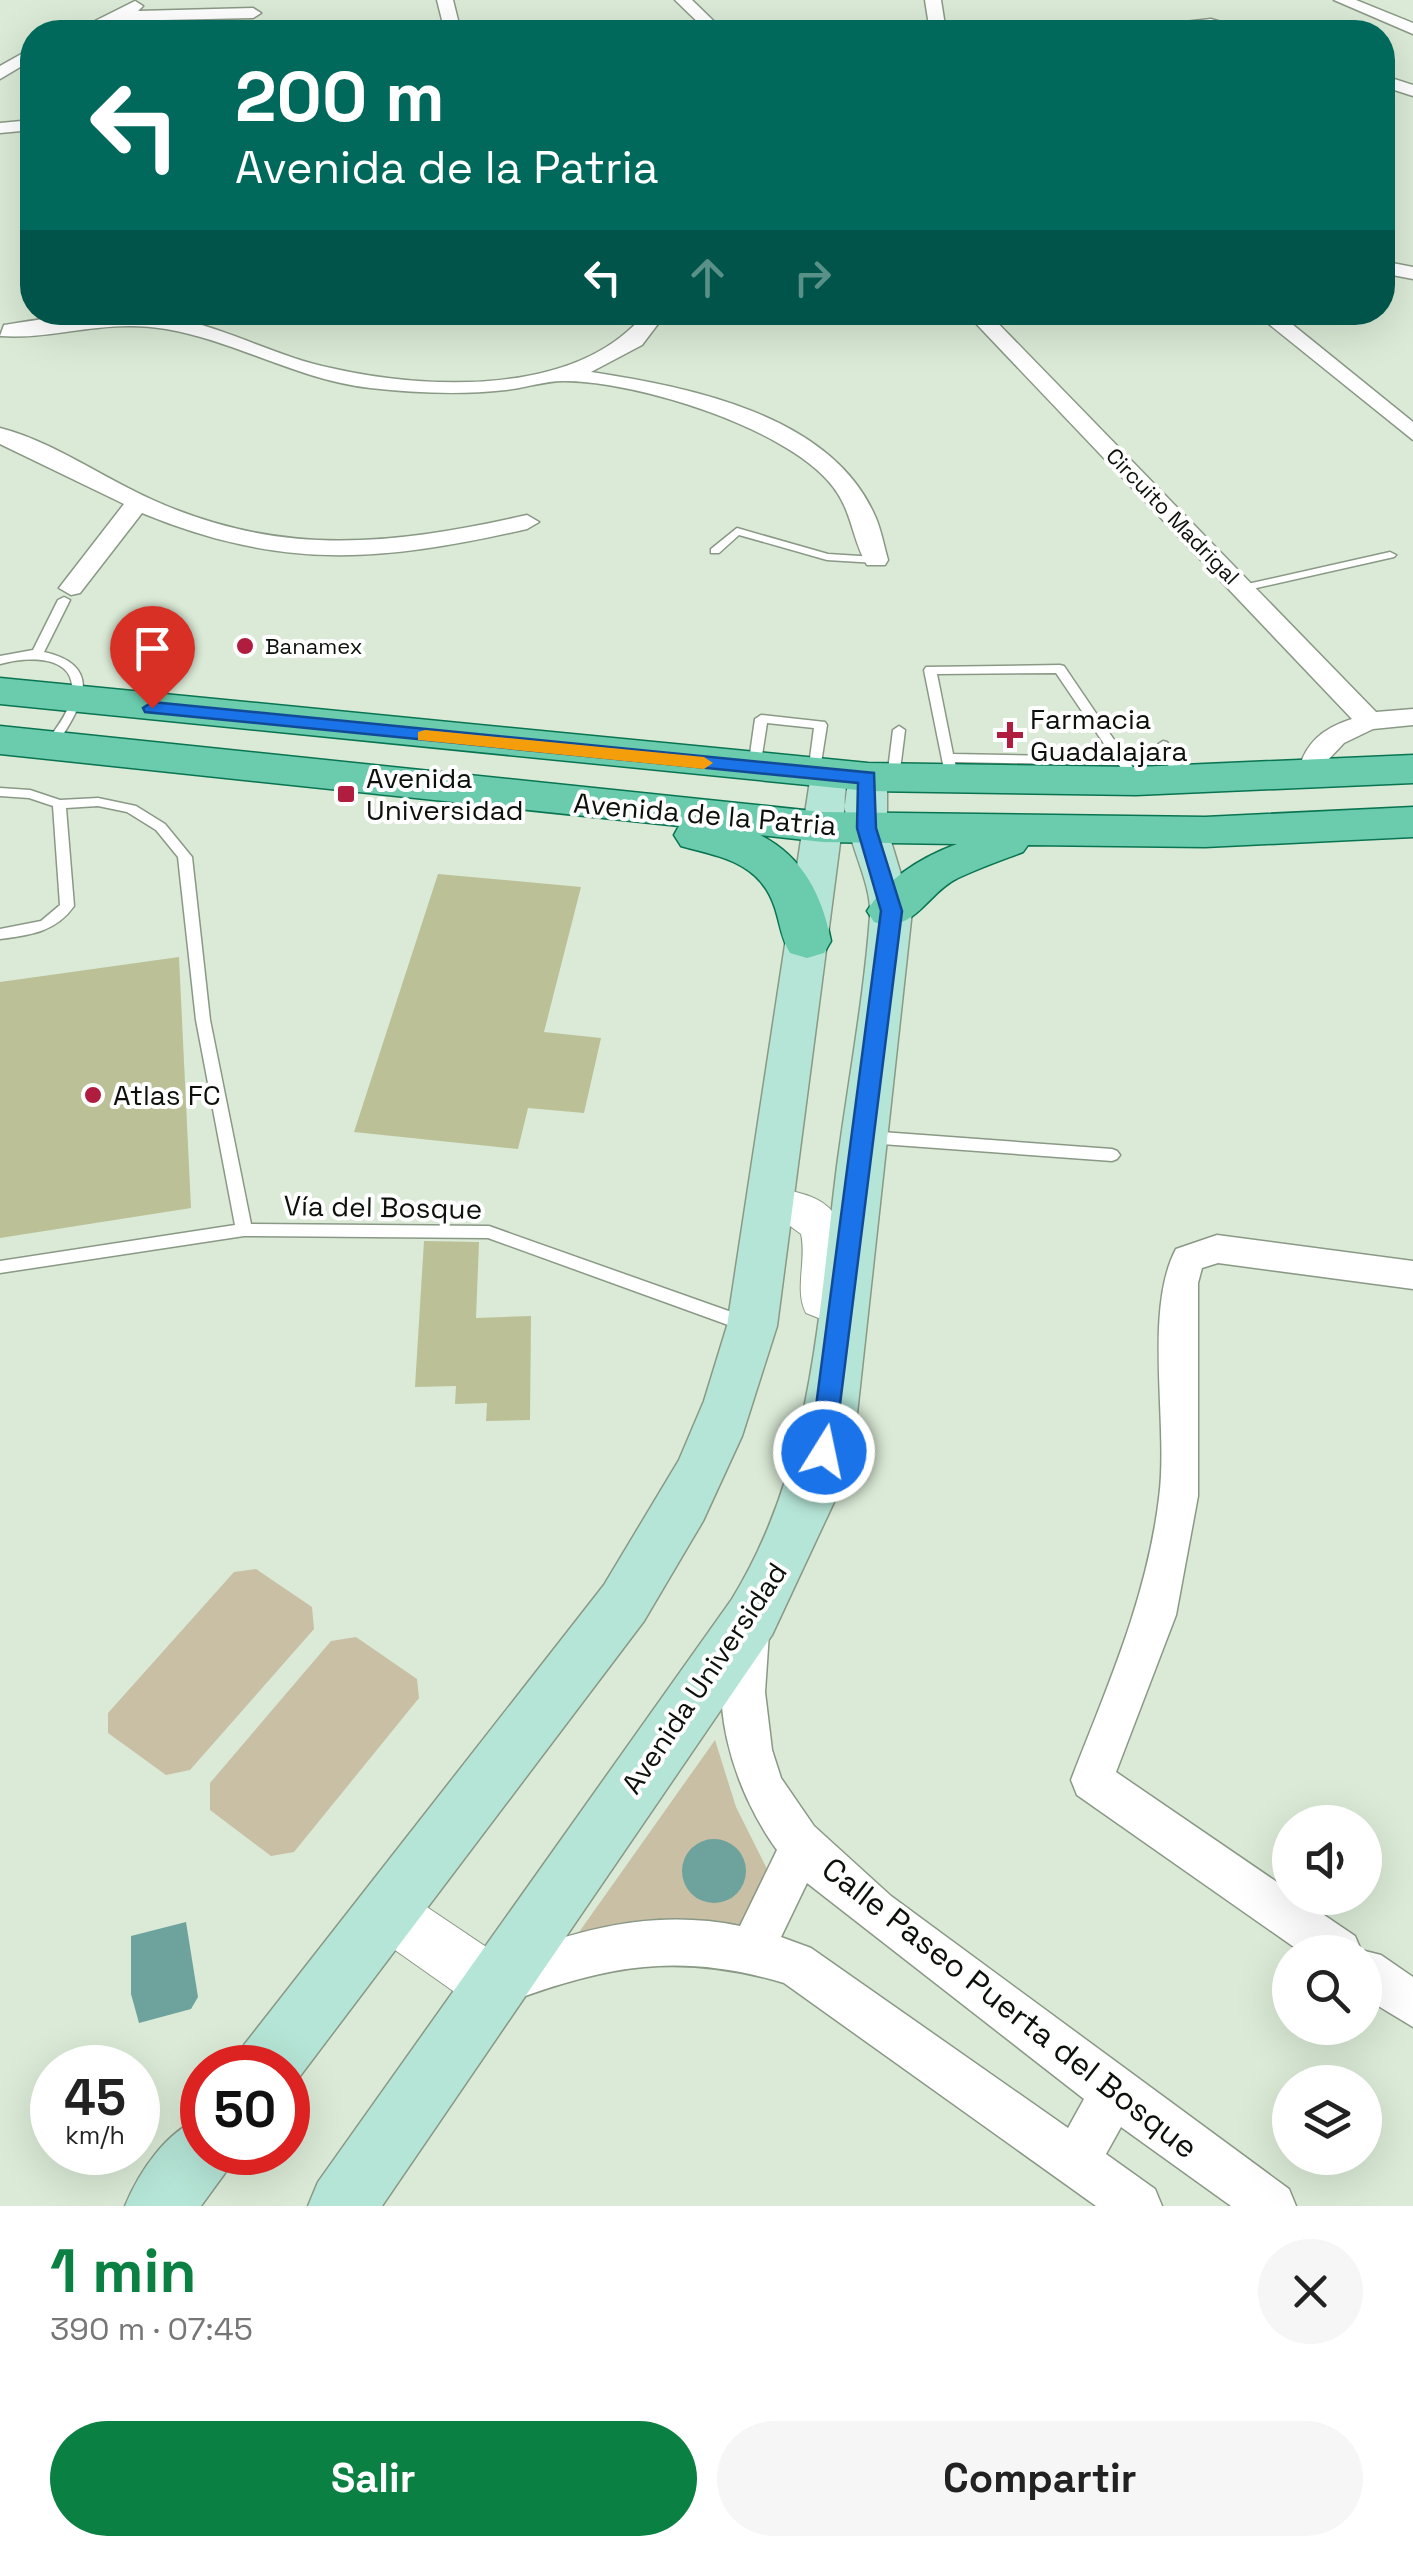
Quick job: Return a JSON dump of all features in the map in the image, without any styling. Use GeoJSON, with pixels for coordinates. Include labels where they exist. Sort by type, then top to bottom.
{"type":"FeatureCollection","features":[{"type":"Feature","properties":{"kind":"main road","name":"Avenida de la Patria"},"geometry":{"type":"LineString","coordinates":[[0,691],[754,768],[849,793],[1094,832],[1205,832],[1413,822]]}},
{"type":"Feature","properties":{"kind":"main road","name":"Avenida de la Patria"},"geometry":{"type":"LineString","coordinates":[[0,740],[526,796],[849,793],[949,769],[1130,771],[1173,762],[1312,775],[1413,769]]}},
{"type":"Feature","properties":{"kind":"main road","name":"Avenida Universidad"},"geometry":{"type":"LineString","coordinates":[[342,2206],[752,1617],[795,1539],[817,1480],[830,1423],[891,911],[849,793]]}},
{"type":"Feature","properties":{"kind":"main road"},"geometry":{"type":"LineString","coordinates":[[284,2045],[624,1604],[673,1530],[711,1457],[737,1388],[752,1326],[807,941],[849,793]]}},
{"type":"Feature","properties":{"kind":"main road"},"geometry":{"type":"LineString","coordinates":[[1205,832],[1243,814],[1286,804],[1413,793]]}},
{"type":"Feature","properties":{"kind":"main road"},"geometry":{"type":"LineString","coordinates":[[526,796],[595,820],[718,837],[747,848],[772,864],[792,884],[807,941]]}},
{"type":"Feature","properties":{"kind":"main road"},"geometry":{"type":"LineString","coordinates":[[891,911],[919,882],[977,850],[1022,838],[1094,832]]}},
{"type":"Feature","properties":{"kind":"main road"},"geometry":{"type":"LineString","coordinates":[[159,2206],[183,2175]]}},
{"type":"Feature","properties":{"kind":"street"},"geometry":{"type":"LineString","coordinates":[[110,20],[144,0]]}},
{"type":"Feature","properties":{"kind":"street"},"geometry":{"type":"LineString","coordinates":[[683,0],[704,20]]}},
{"type":"Feature","properties":{"kind":"street"},"geometry":{"type":"LineString","coordinates":[[1342,0],[1373,4],[1413,29]]}},
{"type":"Feature","properties":{"kind":"street"},"geometry":{"type":"LineString","coordinates":[[119,16],[253,13]]}},
{"type":"Feature","properties":{"kind":"street"},"geometry":{"type":"LineString","coordinates":[[1,331],[61,325]]}},
{"type":"Feature","properties":{"kind":"street"},"geometry":{"type":"LineString","coordinates":[[173,325],[304,368],[370,381],[492,384],[569,374],[610,356],[650,325]]}},
{"type":"Feature","properties":{"kind":"street","name":"Circuito Madrigal"},"geometry":{"type":"LineString","coordinates":[[988,325],[1369,721]]}},
{"type":"Feature","properties":{"kind":"street"},"geometry":{"type":"LineString","coordinates":[[1280,325],[1413,433]]}},
{"type":"Feature","properties":{"kind":"street"},"geometry":{"type":"LineString","coordinates":[[569,374],[687,398],[746,416],[798,443],[834,473],[860,506],[873,533],[876,560]]}},
{"type":"Feature","properties":{"kind":"street"},"geometry":{"type":"LineString","coordinates":[[0,435],[138,502],[247,541],[317,549],[376,550],[527,522]]}},
{"type":"Feature","properties":{"kind":"street"},"geometry":{"type":"LineString","coordinates":[[67,594],[138,502]]}},
{"type":"Feature","properties":{"kind":"street"},"geometry":{"type":"LineString","coordinates":[[1312,775],[1315,757],[1325,746],[1369,721],[1413,718]]}},
{"type":"Feature","properties":{"kind":"street"},"geometry":{"type":"LineString","coordinates":[[770,1204],[807,1214],[827,1240],[816,1358],[830,1423]]}},
{"type":"Feature","properties":{"kind":"street"},"geometry":{"type":"LineString","coordinates":[[1315,1935],[1092,1780],[1156,1616],[1180,1496],[1180,1283],[1188,1259],[1216,1249],[1413,1274]]}},
{"type":"Feature","properties":{"kind":"street","name":"Calle Paseo Puerta del Bosque"},"geometry":{"type":"LineString","coordinates":[[752,1617],[744,1672],[745,1732],[765,1792],[802,1846],[884,1917],[1113,2094],[1272,2206]]}},
{"type":"Feature","properties":{"kind":"street"},"geometry":{"type":"LineString","coordinates":[[752,1950],[802,1846]]}},
{"type":"Feature","properties":{"kind":"street"},"geometry":{"type":"LineString","coordinates":[[387,1912],[494,1985],[569,1956],[630,1940],[690,1939],[752,1950],[805,1971],[1138,2206]]}},
{"type":"Feature","properties":{"kind":"street"},"geometry":{"type":"LineString","coordinates":[[1382,1983],[1413,2004]]}},
{"type":"Feature","properties":{"kind":"street"},"geometry":{"type":"LineString","coordinates":[[1076,2162],[1113,2094]]}},
{"type":"Feature","properties":{"kind":"lane"},"geometry":{"type":"LineString","coordinates":[[715,551],[737,531],[826,557],[876,560]]}},
{"type":"Feature","properties":{"kind":"lane"},"geometry":{"type":"LineString","coordinates":[[1244,588],[1390,554]]}},
{"type":"Feature","properties":{"kind":"lane"},"geometry":{"type":"LineString","coordinates":[[37,654],[67,594]]}},
{"type":"Feature","properties":{"kind":"lane"},"geometry":{"type":"LineString","coordinates":[[0,660],[37,654],[65,661],[76,676],[77,700],[50,746]]}},
{"type":"Feature","properties":{"kind":"lane"},"geometry":{"type":"LineString","coordinates":[[949,769],[930,670],[1060,669],[1130,771]]}},
{"type":"Feature","properties":{"kind":"lane"},"geometry":{"type":"LineString","coordinates":[[849,793],[899,730]]}},
{"type":"Feature","properties":{"kind":"lane"},"geometry":{"type":"LineString","coordinates":[[0,792],[30,794],[59,804],[93,800],[120,803],[150,816],[172,834],[185,857],[203,1020],[244,1230]]}},
{"type":"Feature","properties":{"kind":"lane"},"geometry":{"type":"LineString","coordinates":[[0,934],[40,928],[58,920],[66,906],[59,804]]}},
{"type":"Feature","properties":{"kind":"lane"},"geometry":{"type":"LineString","coordinates":[[864,1137],[1112,1155]]}},
{"type":"Feature","properties":{"kind":"lane","name":"Vía del Bosque"},"geometry":{"type":"LineString","coordinates":[[0,1267],[244,1230],[489,1232],[752,1326]]}},
{"type":"Feature","properties":{"kind":"shaded area"},"geometry":{"type":"Polygon","coordinates":[[[256,1569],[312,1607],[314,1629],[190,1770],[166,1775],[108,1733],[108,1713],[234,1572],[256,1569]]]}},
{"type":"Feature","properties":{"kind":"shaded area"},"geometry":{"type":"Polygon","coordinates":[[[356,1637],[417,1679],[419,1698],[294,1852],[271,1856],[210,1810],[210,1783],[331,1641],[356,1637]]]}},
{"type":"Feature","properties":{"kind":"shaded area"},"geometry":{"type":"Polygon","coordinates":[[[715,1740],[736,1807],[772,1879],[749,1923],[726,1929],[666,1918],[577,1935],[715,1740]]]}},
{"type":"Feature","properties":{"kind":"water"},"geometry":{"type":"Polygon","coordinates":[[[714,1839],[736,1849],[746,1871],[736,1893],[714,1903],[692,1893],[682,1871],[692,1849],[714,1839]]]}},
{"type":"Feature","properties":{"kind":"water"},"geometry":{"type":"Polygon","coordinates":[[[186,1922],[198,1997],[191,2009],[139,2023],[131,1994],[131,1936],[186,1922]]]}},
{"type":"Feature","properties":{"kind":"building"},"geometry":{"type":"Polygon","coordinates":[[[438,874],[581,887],[544,1032],[601,1038],[584,1113],[528,1108],[518,1149],[354,1132],[438,874]]]}},
{"type":"Feature","properties":{"kind":"building","name":"Atlas FC"},"geometry":{"type":"Polygon","coordinates":[[[179,957],[191,1208],[0,1238],[0,982],[179,957]]]}},
{"type":"Feature","properties":{"kind":"building"},"geometry":{"type":"Polygon","coordinates":[[[424,1241],[479,1242],[476,1318],[531,1316],[530,1420],[486,1421],[487,1403],[455,1404],[456,1386],[415,1387],[424,1241]]]}},
{"type":"Feature","properties":{"kind":"slow traffic"},"geometry":{"type":"LineString","coordinates":[[425,736],[704,763]]}},
{"type":"Feature","properties":{"kind":"place","name":"Banamex"},"geometry":{"type":"Point","coordinates":[245,646]}},
{"type":"Feature","properties":{"kind":"place","name":"Farmacia Guadalajara"},"geometry":{"type":"Point","coordinates":[1010,735]}},
{"type":"Feature","properties":{"kind":"place","name":"Avenida Universidad"},"geometry":{"type":"Point","coordinates":[346,794]}},
{"type":"Feature","properties":{"kind":"place","name":"Atlas FC"},"geometry":{"type":"Point","coordinates":[93,1095]}},
{"type":"Feature","properties":{"kind":"route"},"geometry":{"type":"LineString","coordinates":[[152,708],[868,778],[866,828],[891,911],[824,1452]]}}]}
